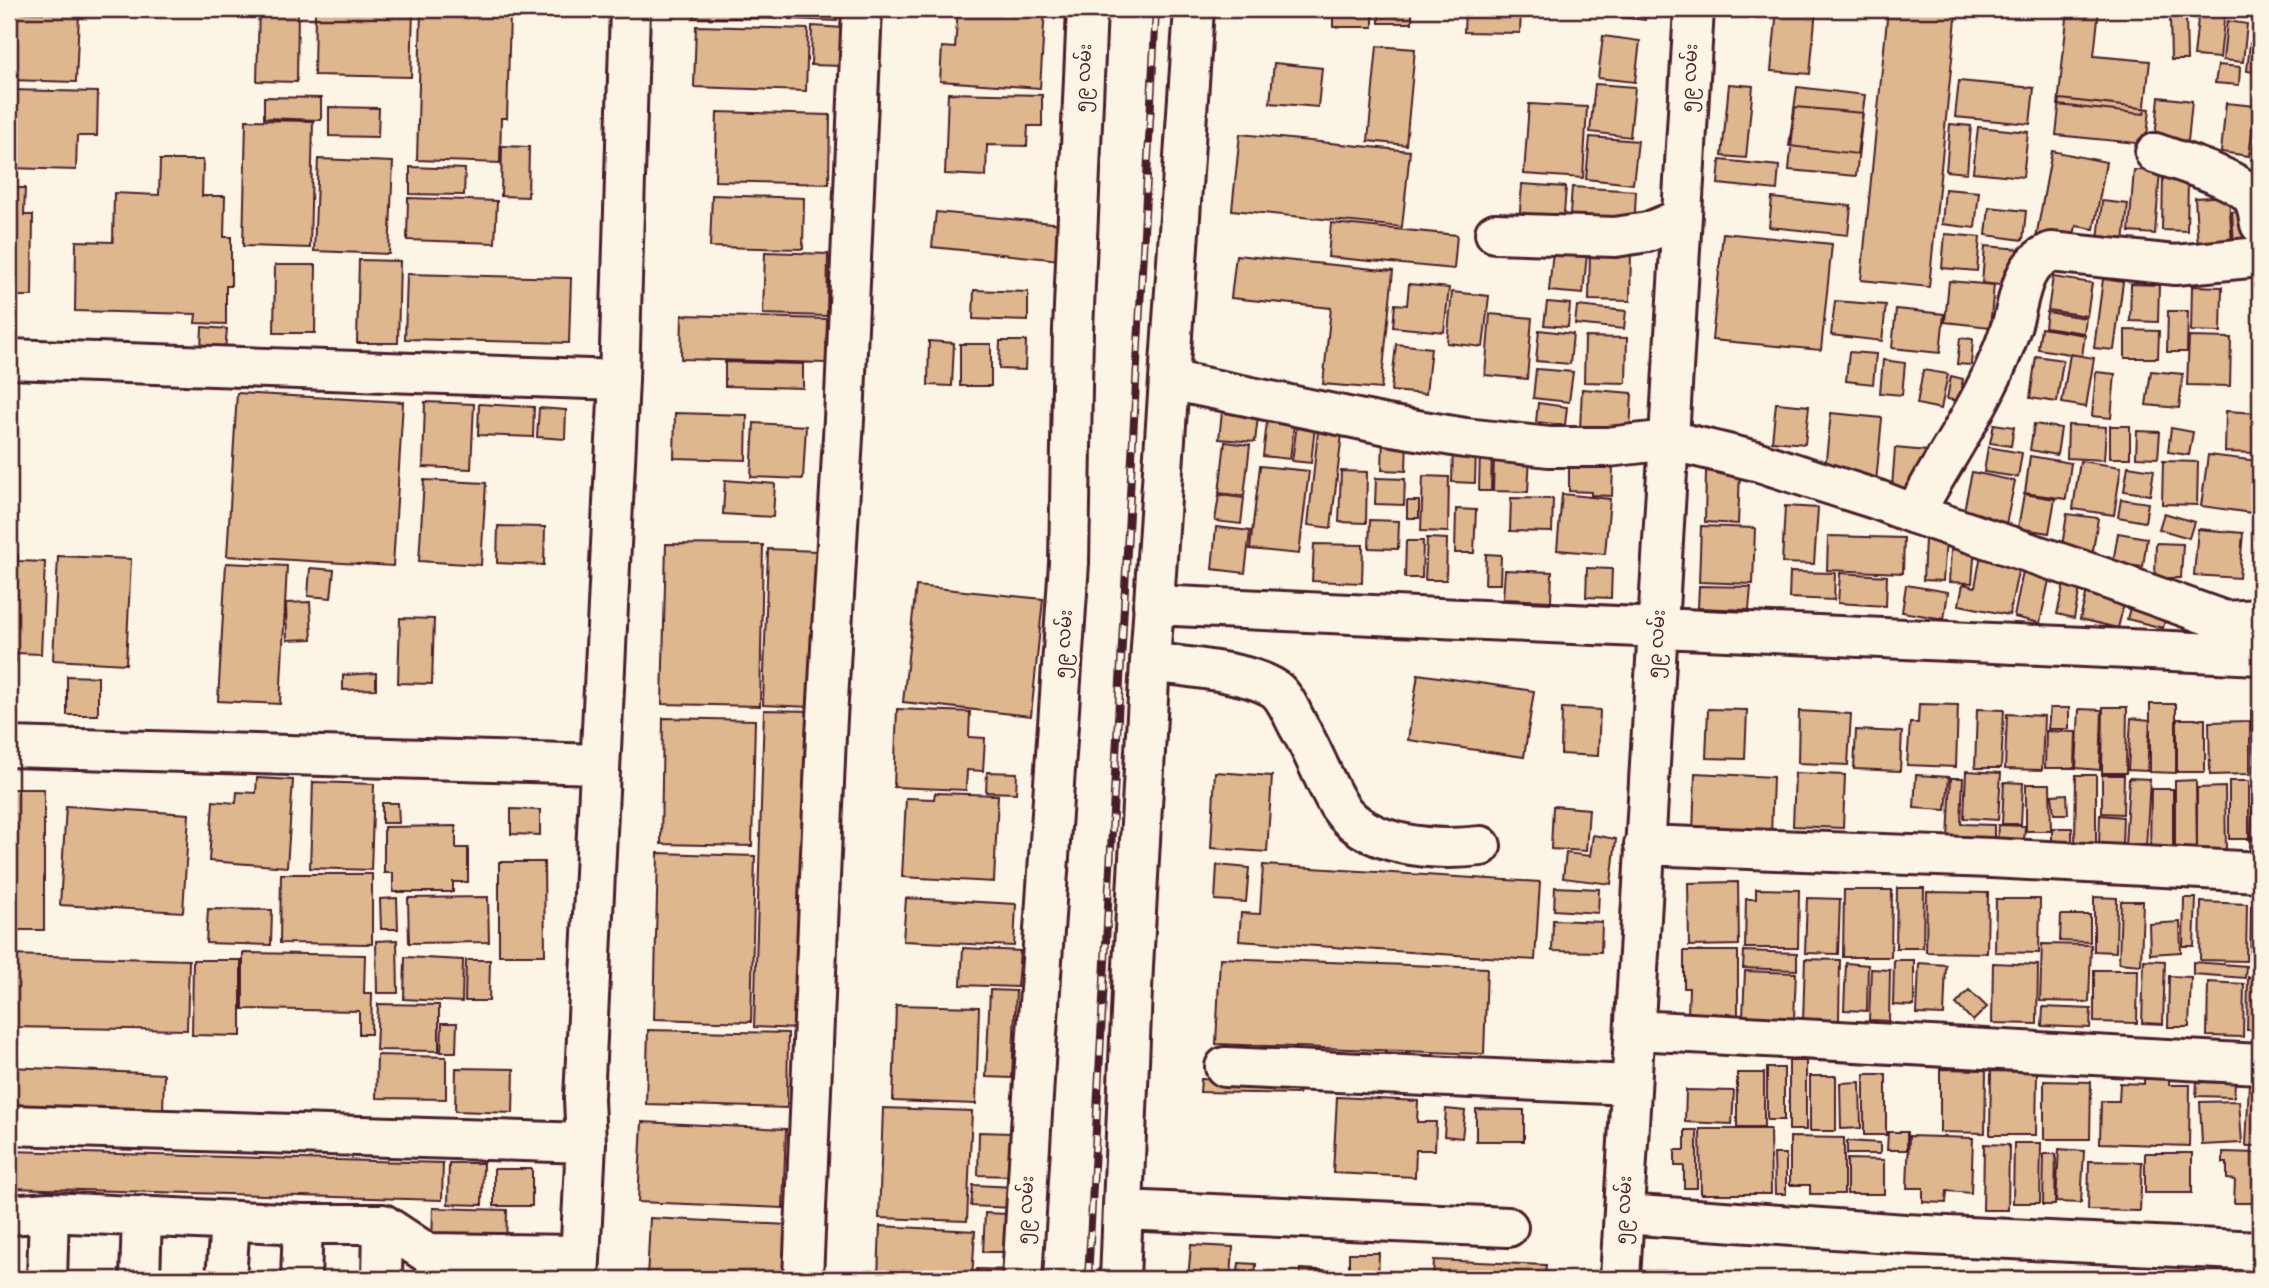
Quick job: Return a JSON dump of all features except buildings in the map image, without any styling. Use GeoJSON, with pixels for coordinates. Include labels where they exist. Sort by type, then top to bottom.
{"type":"FeatureCollection","features":[{"type":"Feature","properties":{"kind":"street"},"geometry":{"type":"LineString","coordinates":[[9,1215],[49,1212],[303,1224],[383,1224],[427,1253],[579,1267],[586,1143],[584,1099],[618,380],[630,9]]}},
{"type":"Feature","properties":{"kind":"street"},"geometry":{"type":"LineString","coordinates":[[803,1279],[825,750],[862,9]]}},
{"type":"Feature","properties":{"kind":"street","name":"၅၉ လမ်း"},"geometry":{"type":"LineString","coordinates":[[1022,1279],[1069,562],[1073,330],[1087,9]]}},
{"type":"Feature","properties":{"kind":"street"},"geometry":{"type":"LineString","coordinates":[[1121,1279],[1133,967],[1153,605],[1194,9]]}},
{"type":"Feature","properties":{"kind":"street","name":"၅၉ လမ်း"},"geometry":{"type":"LineString","coordinates":[[1620,1279],[1694,9]]}},
{"type":"Feature","properties":{"kind":"street"},"geometry":{"type":"LineString","coordinates":[[2155,153],[2214,174],[2243,189],[2257,207],[2260,224]]}},
{"type":"Feature","properties":{"kind":"street"},"geometry":{"type":"LineString","coordinates":[[1495,233],[1615,237],[1648,232],[1682,218]]}},
{"type":"Feature","properties":{"kind":"street"},"geometry":{"type":"LineString","coordinates":[[1914,514],[1969,421],[1998,365],[2023,282],[2030,266],[2039,258],[2051,252],[2175,265],[2260,257]]}},
{"type":"Feature","properties":{"kind":"street"},"geometry":{"type":"LineString","coordinates":[[9,359],[618,380]]}},
{"type":"Feature","properties":{"kind":"street"},"geometry":{"type":"LineString","coordinates":[[1169,380],[1387,425],[1465,438],[1549,447],[1596,447],[1669,440],[1756,461],[1878,500],[2099,576],[2243,637]]}},
{"type":"Feature","properties":{"kind":"street"},"geometry":{"type":"LineString","coordinates":[[1153,605],[1658,628],[2243,637]]}},
{"type":"Feature","properties":{"kind":"street"},"geometry":{"type":"LineString","coordinates":[[1150,662],[1253,678],[1277,690],[1311,747],[1340,806],[1358,827],[1390,842],[1456,849],[1481,846]]}},
{"type":"Feature","properties":{"kind":"street"},"geometry":{"type":"LineString","coordinates":[[9,747],[600,764]]}},
{"type":"Feature","properties":{"kind":"street"},"geometry":{"type":"LineString","coordinates":[[1644,845],[1991,858],[2260,872]]}},
{"type":"Feature","properties":{"kind":"street"},"geometry":{"type":"LineString","coordinates":[[1635,1030],[2260,1064]]}},
{"type":"Feature","properties":{"kind":"street"},"geometry":{"type":"LineString","coordinates":[[1226,1067],[1631,1085]]}},
{"type":"Feature","properties":{"kind":"street"},"geometry":{"type":"LineString","coordinates":[[9,1125],[586,1143]]}},
{"type":"Feature","properties":{"kind":"street"},"geometry":{"type":"LineString","coordinates":[[1123,1210],[1508,1227]]}},
{"type":"Feature","properties":{"kind":"street"},"geometry":{"type":"LineString","coordinates":[[47,1279],[49,1212]]}},
{"type":"Feature","properties":{"kind":"street"},"geometry":{"type":"LineString","coordinates":[[1624,1214],[1905,1234],[2260,1251]]}},
{"type":"Feature","properties":{"kind":"street"},"geometry":{"type":"LineString","coordinates":[[139,1279],[142,1216]]}},
{"type":"Feature","properties":{"kind":"street"},"geometry":{"type":"LineString","coordinates":[[226,1279],[230,1220]]}},
{"type":"Feature","properties":{"kind":"street"},"geometry":{"type":"LineString","coordinates":[[301,1279],[303,1224]]}},
{"type":"Feature","properties":{"kind":"street"},"geometry":{"type":"LineString","coordinates":[[382,1279],[383,1224]]}},
{"type":"Feature","properties":{"kind":"railway"},"geometry":{"type":"LineString","coordinates":[[1088,1279],[1156,9]]}}]}
